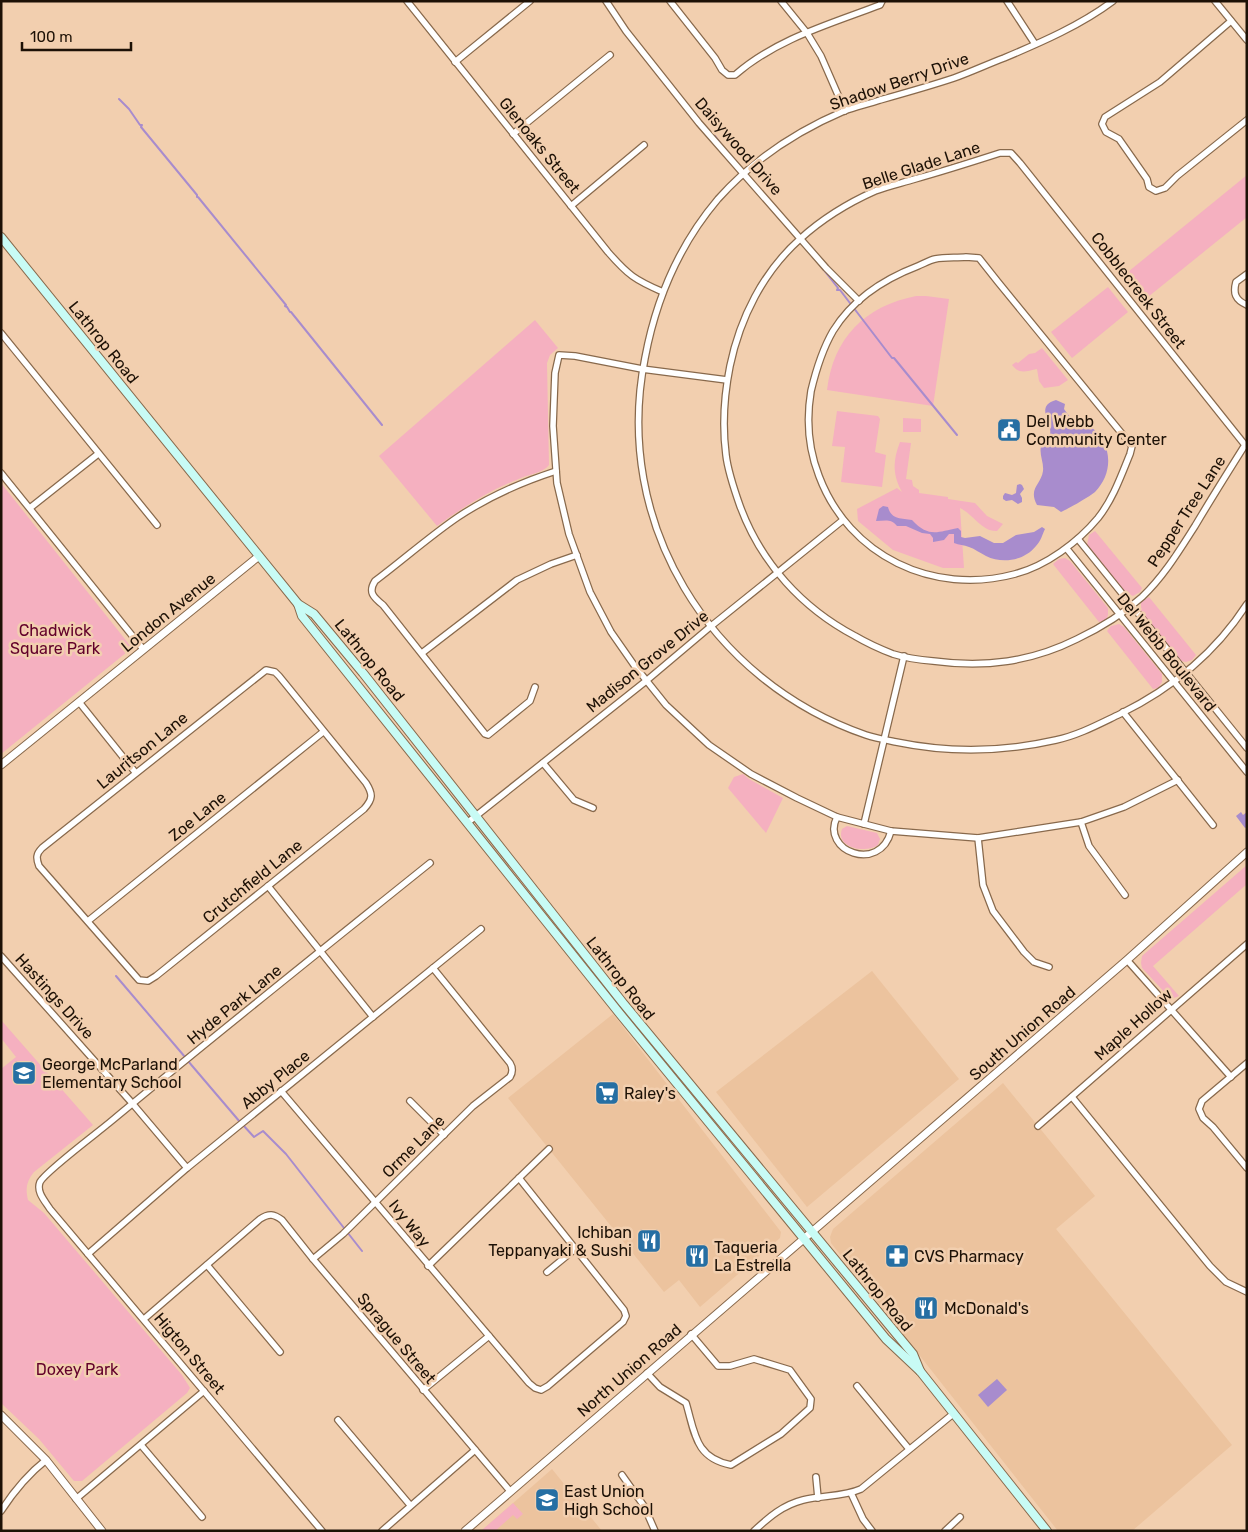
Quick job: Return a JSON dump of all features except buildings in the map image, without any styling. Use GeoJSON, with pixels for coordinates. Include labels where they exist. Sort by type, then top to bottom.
{"type":"FeatureCollection","features":[{"type":"Feature","properties":{"kind":"main road","name":"Lathrop Road"},"geometry":{"type":"LineString","coordinates":[[1,237],[298,604],[314,614],[477,815],[627,1008],[913,1354],[920,1371]]}},
{"type":"Feature","properties":{"kind":"main road","name":"Lathrop Road"},"geometry":{"type":"LineString","coordinates":[[298,604],[302,616],[620,1014],[886,1339],[920,1371],[1047,1531]]}},
{"type":"Feature","properties":{"kind":"main road"},"geometry":{"type":"LineString","coordinates":[[620,1014],[627,1008]]}},
{"type":"Feature","properties":{"kind":"street","name":"Glenoaks Street"},"geometry":{"type":"LineString","coordinates":[[407,1],[570,206],[626,272],[638,282],[663,292]]}},
{"type":"Feature","properties":{"kind":"street"},"geometry":{"type":"LineString","coordinates":[[455,62],[530,1]]}},
{"type":"Feature","properties":{"kind":"street","name":"Daisywood Drive"},"geometry":{"type":"LineString","coordinates":[[607,1],[654,67],[743,175],[826,268],[859,301]]}},
{"type":"Feature","properties":{"kind":"street"},"geometry":{"type":"LineString","coordinates":[[670,1],[715,58],[722,70],[728,74],[735,75],[754,59],[789,40],[880,4],[882,1]]}},
{"type":"Feature","properties":{"kind":"street"},"geometry":{"type":"LineString","coordinates":[[781,1],[807,33],[821,56],[845,111]]}},
{"type":"Feature","properties":{"kind":"street"},"geometry":{"type":"LineString","coordinates":[[1007,1],[1035,44]]}},
{"type":"Feature","properties":{"kind":"street","name":"Shadow Berry Drive"},"geometry":{"type":"LineString","coordinates":[[1114,1],[1098,12],[1035,44],[958,77],[845,111],[803,132],[773,150],[719,198],[697,226],[678,258],[651,323],[639,384],[638,425],[641,470],[650,510],[668,558],[684,589],[710,627],[728,647],[762,678],[795,701],[833,721],[868,736],[885,740],[947,750],[984,751],[1059,740],[1090,728],[1155,694],[1199,661],[1236,622],[1247,604]]}},
{"type":"Feature","properties":{"kind":"street"},"geometry":{"type":"LineString","coordinates":[[1215,1],[1247,40]]}},
{"type":"Feature","properties":{"kind":"street"},"geometry":{"type":"LineString","coordinates":[[1231,21],[1160,82],[1105,117],[1102,124],[1106,132],[1118,139],[1147,179],[1150,187],[1156,191],[1165,188],[1176,176],[1247,120]]}},
{"type":"Feature","properties":{"kind":"street"},"geometry":{"type":"LineString","coordinates":[[513,134],[610,55]]}},
{"type":"Feature","properties":{"kind":"street"},"geometry":{"type":"LineString","coordinates":[[570,206],[644,145]]}},
{"type":"Feature","properties":{"kind":"street","name":"Belle Glade Lane"},"geometry":{"type":"LineString","coordinates":[[778,573],[750,531],[732,485],[726,458],[723,424],[725,394],[734,346],[754,298],[773,268],[801,238],[823,220],[845,206],[877,191],[1000,153],[1011,153]]}},
{"type":"Feature","properties":{"kind":"street","name":"Cobblecreek Street"},"geometry":{"type":"LineString","coordinates":[[1011,153],[1245,445]]}},
{"type":"Feature","properties":{"kind":"street"},"geometry":{"type":"LineString","coordinates":[[979,258],[1132,446],[1110,500],[1099,517],[1078,539],[1067,548],[1015,574],[976,580],[960,580],[918,573],[905,568],[868,545],[844,520],[830,502],[813,461],[808,423],[809,404],[816,370],[829,338],[846,312],[859,301],[886,280],[935,259],[979,258]]}},
{"type":"Feature","properties":{"kind":"street"},"geometry":{"type":"LineString","coordinates":[[1247,274],[1236,282],[1234,289],[1235,296],[1240,302],[1247,305]]}},
{"type":"Feature","properties":{"kind":"street"},"geometry":{"type":"LineString","coordinates":[[1,333],[157,525]]}},
{"type":"Feature","properties":{"kind":"street"},"geometry":{"type":"LineString","coordinates":[[728,380],[642,369],[575,356],[559,355],[555,373],[553,426],[557,483],[569,534],[590,592],[611,632],[646,681],[666,705],[709,745],[751,774],[838,817],[891,831],[978,838],[1081,822],[1124,807],[1178,780]]}},
{"type":"Feature","properties":{"kind":"street","name":"Pepper Tree Lane"},"geometry":{"type":"LineString","coordinates":[[778,573],[790,588],[815,611],[839,628],[893,654],[954,664],[980,665],[1037,656],[1057,649],[1092,632],[1141,598],[1168,568],[1245,445]]}},
{"type":"Feature","properties":{"kind":"street"},"geometry":{"type":"LineString","coordinates":[[30,508],[98,454]]}},
{"type":"Feature","properties":{"kind":"street"},"geometry":{"type":"LineString","coordinates":[[535,687],[530,701],[488,735],[482,731],[422,653],[371,594],[370,589],[375,581],[458,518],[492,497],[556,471]]}},
{"type":"Feature","properties":{"kind":"street"},"geometry":{"type":"LineString","coordinates":[[1,473],[143,649]]}},
{"type":"Feature","properties":{"kind":"street","name":"Madison Grove Drive"},"geometry":{"type":"LineString","coordinates":[[467,823],[844,520]]}},
{"type":"Feature","properties":{"kind":"street","name":"Del Webb Boulevard"},"geometry":{"type":"LineString","coordinates":[[1078,539],[1247,748]]}},
{"type":"Feature","properties":{"kind":"street","name":"Del Webb Boulevard"},"geometry":{"type":"LineString","coordinates":[[1067,548],[1247,772]]}},
{"type":"Feature","properties":{"kind":"street"},"geometry":{"type":"LineString","coordinates":[[422,653],[517,580],[576,555]]}},
{"type":"Feature","properties":{"kind":"street","name":"London Avenue"},"geometry":{"type":"LineString","coordinates":[[1,765],[259,556]]}},
{"type":"Feature","properties":{"kind":"street"},"geometry":{"type":"LineString","coordinates":[[864,824],[904,656]]}},
{"type":"Feature","properties":{"kind":"street","name":"Lauritson Lane"},"geometry":{"type":"LineString","coordinates":[[88,921],[39,866],[36,860],[38,852],[135,772],[266,670],[279,676],[323,732]]}},
{"type":"Feature","properties":{"kind":"street"},"geometry":{"type":"LineString","coordinates":[[79,702],[135,772]]}},
{"type":"Feature","properties":{"kind":"street"},"geometry":{"type":"LineString","coordinates":[[1123,712],[1213,825]]}},
{"type":"Feature","properties":{"kind":"street","name":"Crutchfield Lane"},"geometry":{"type":"LineString","coordinates":[[88,921],[135,976],[145,982],[156,976],[364,809],[370,802],[371,791],[323,732]]}},
{"type":"Feature","properties":{"kind":"street","name":"Zoe Lane"},"geometry":{"type":"LineString","coordinates":[[88,921],[323,732]]}},
{"type":"Feature","properties":{"kind":"street"},"geometry":{"type":"LineString","coordinates":[[543,763],[574,800],[593,808]]}},
{"type":"Feature","properties":{"kind":"street"},"geometry":{"type":"LineString","coordinates":[[838,817],[834,827],[839,843],[846,850],[858,854],[869,854],[881,849],[889,840],[891,831]]}},
{"type":"Feature","properties":{"kind":"street"},"geometry":{"type":"LineString","coordinates":[[1081,822],[1089,846],[1125,895]]}},
{"type":"Feature","properties":{"kind":"street"},"geometry":{"type":"LineString","coordinates":[[978,838],[983,885],[993,911],[1024,952],[1034,962],[1049,967]]}},
{"type":"Feature","properties":{"kind":"street","name":"South Union Road"},"geometry":{"type":"LineString","coordinates":[[812,1231],[1128,960],[1247,852]]}},
{"type":"Feature","properties":{"kind":"street","name":"Hyde Park Lane"},"geometry":{"type":"LineString","coordinates":[[39,1191],[40,1183],[47,1174],[132,1103],[430,863]]}},
{"type":"Feature","properties":{"kind":"street"},"geometry":{"type":"LineString","coordinates":[[268,886],[373,1017]]}},
{"type":"Feature","properties":{"kind":"street","name":"Abby Place"},"geometry":{"type":"LineString","coordinates":[[88,1254],[187,1168],[481,929]]}},
{"type":"Feature","properties":{"kind":"street","name":"Maple Hollow"},"geometry":{"type":"LineString","coordinates":[[1038,1126],[1247,944]]}},
{"type":"Feature","properties":{"kind":"street","name":"Hastings Drive"},"geometry":{"type":"LineString","coordinates":[[1,956],[132,1103],[187,1168]]}},
{"type":"Feature","properties":{"kind":"street"},"geometry":{"type":"LineString","coordinates":[[1128,960],[1231,1077]]}},
{"type":"Feature","properties":{"kind":"street","name":"Orme Lane"},"geometry":{"type":"LineString","coordinates":[[313,1259],[343,1234],[473,1106],[510,1077],[513,1069],[500,1050],[433,968]]}},
{"type":"Feature","properties":{"kind":"street"},"geometry":{"type":"LineString","coordinates":[[1247,1063],[1202,1101],[1198,1109],[1203,1118],[1213,1127],[1247,1168]]}},
{"type":"Feature","properties":{"kind":"street","name":"Ivy Way"},"geometry":{"type":"LineString","coordinates":[[281,1091],[518,1371],[535,1388],[541,1390],[623,1322],[626,1316],[624,1310],[575,1248]]}},
{"type":"Feature","properties":{"kind":"street"},"geometry":{"type":"LineString","coordinates":[[1072,1097],[1210,1266],[1226,1282],[1247,1292]]}},
{"type":"Feature","properties":{"kind":"street"},"geometry":{"type":"LineString","coordinates":[[410,1101],[444,1136]]}},
{"type":"Feature","properties":{"kind":"street"},"geometry":{"type":"LineString","coordinates":[[428,1266],[549,1149]]}},
{"type":"Feature","properties":{"kind":"street"},"geometry":{"type":"LineString","coordinates":[[519,1178],[575,1248],[547,1272]]}},
{"type":"Feature","properties":{"kind":"street","name":"Higton Street"},"geometry":{"type":"LineString","coordinates":[[39,1191],[50,1209],[322,1531]]}},
{"type":"Feature","properties":{"kind":"street","name":"Sprague Street"},"geometry":{"type":"LineString","coordinates":[[207,1265],[260,1219],[269,1214],[275,1215],[282,1220],[510,1491]]}},
{"type":"Feature","properties":{"kind":"street","name":"North Union Road"},"geometry":{"type":"LineString","coordinates":[[465,1531],[812,1231]]}},
{"type":"Feature","properties":{"kind":"street"},"geometry":{"type":"LineString","coordinates":[[144,1319],[207,1265],[280,1352]]}},
{"type":"Feature","properties":{"kind":"street"},"geometry":{"type":"LineString","coordinates":[[647,1373],[660,1387],[686,1403],[700,1448],[719,1463],[731,1465],[781,1434],[810,1408],[812,1399],[790,1370],[754,1359],[730,1366],[718,1366],[691,1334]]}},
{"type":"Feature","properties":{"kind":"street"},"geometry":{"type":"LineString","coordinates":[[424,1390],[489,1336]]}},
{"type":"Feature","properties":{"kind":"street"},"geometry":{"type":"LineString","coordinates":[[857,1386],[909,1449]]}},
{"type":"Feature","properties":{"kind":"street"},"geometry":{"type":"LineString","coordinates":[[76,1499],[204,1391]]}},
{"type":"Feature","properties":{"kind":"street"},"geometry":{"type":"LineString","coordinates":[[758,1529],[774,1513],[788,1505],[818,1498],[851,1494],[861,1489],[953,1414]]}},
{"type":"Feature","properties":{"kind":"street"},"geometry":{"type":"LineString","coordinates":[[1,1415],[46,1460],[102,1531]]}},
{"type":"Feature","properties":{"kind":"street"},"geometry":{"type":"LineString","coordinates":[[338,1420],[410,1505]]}},
{"type":"Feature","properties":{"kind":"street"},"geometry":{"type":"LineString","coordinates":[[142,1445],[202,1517]]}},
{"type":"Feature","properties":{"kind":"street"},"geometry":{"type":"LineString","coordinates":[[382,1531],[476,1450]]}},
{"type":"Feature","properties":{"kind":"street"},"geometry":{"type":"LineString","coordinates":[[1,1512],[17,1487],[46,1460]]}},
{"type":"Feature","properties":{"kind":"street"},"geometry":{"type":"LineString","coordinates":[[622,1476],[644,1506],[656,1531]]}},
{"type":"Feature","properties":{"kind":"street"},"geometry":{"type":"LineString","coordinates":[[816,1477],[818,1498]]}},
{"type":"Feature","properties":{"kind":"street"},"geometry":{"type":"LineString","coordinates":[[851,1494],[863,1519],[872,1531]]}},
{"type":"Feature","properties":{"kind":"street"},"geometry":{"type":"LineString","coordinates":[[945,1531],[960,1517]]}},
{"type":"Feature","properties":{"kind":"shaded area"},"geometry":{"type":"Polygon","coordinates":[[[1056,400],[1065,404],[1064,409],[1073,421],[1088,425],[1096,431],[1102,439],[1108,457],[1106,475],[1095,492],[1061,512],[1054,507],[1037,505],[1034,494],[1043,471],[1041,446],[1050,434],[1045,411],[1046,406],[1056,400]]]}},
{"type":"Feature","properties":{"kind":"shaded area"},"geometry":{"type":"Polygon","coordinates":[[[1020,484],[1024,489],[1020,494],[1022,502],[1018,504],[1012,500],[1006,501],[1003,499],[1005,493],[1012,495],[1016,493],[1017,485],[1020,484]]]}},
{"type":"Feature","properties":{"kind":"shaded area"},"geometry":{"type":"Polygon","coordinates":[[[883,506],[888,507],[894,516],[912,520],[918,526],[928,531],[939,532],[958,528],[961,531],[961,537],[980,536],[994,543],[1003,543],[1016,535],[1034,532],[1042,527],[1045,529],[1038,544],[1031,551],[1013,560],[999,560],[969,547],[954,543],[954,534],[949,534],[944,540],[933,542],[930,534],[922,533],[906,526],[897,526],[890,521],[876,521],[879,509],[883,506]]]}},
{"type":"Feature","properties":{"kind":"shaded area"},"geometry":{"type":"Polygon","coordinates":[[[1241,812],[1243,815],[1247,812],[1247,827],[1245,828],[1236,816],[1241,812]]]}},
{"type":"Feature","properties":{"kind":"shaded area"},"geometry":{"type":"Polygon","coordinates":[[[872,971],[959,1079],[807,1207],[716,1092],[872,971]]]}},
{"type":"Feature","properties":{"kind":"shaded area"},"geometry":{"type":"Polygon","coordinates":[[[613,1014],[781,1232],[780,1238],[700,1307],[679,1280],[664,1292],[508,1098],[613,1014]]]}},
{"type":"Feature","properties":{"kind":"shaded area"},"geometry":{"type":"Polygon","coordinates":[[[1003,1083],[1095,1196],[1056,1229],[1232,1445],[1132,1531],[1058,1531],[831,1243],[830,1237],[833,1229],[1003,1083]]]}},
{"type":"Feature","properties":{"kind":"shaded area"},"geometry":{"type":"Polygon","coordinates":[[[997,1379],[1007,1390],[988,1407],[978,1395],[997,1379]]]}},
{"type":"Feature","properties":{"kind":"shaded area","name":"East Union High School"},"geometry":{"type":"Polygon","coordinates":[[[552,1469],[602,1531],[481,1531],[552,1469]]]}},
{"type":"Feature","properties":{"kind":"green space"},"geometry":{"type":"Polygon","coordinates":[[[1247,175],[1247,217],[1143,301],[1123,276],[1247,175]]]}},
{"type":"Feature","properties":{"kind":"green space"},"geometry":{"type":"Polygon","coordinates":[[[1108,287],[1128,312],[1072,358],[1051,332],[1108,287]]]}},
{"type":"Feature","properties":{"kind":"green space"},"geometry":{"type":"Polygon","coordinates":[[[916,296],[949,299],[933,406],[827,390],[830,371],[836,355],[844,340],[855,327],[867,316],[881,308],[916,296]]]}},
{"type":"Feature","properties":{"kind":"green space"},"geometry":{"type":"Polygon","coordinates":[[[535,320],[558,348],[550,355],[547,363],[549,465],[540,472],[488,493],[437,526],[379,456],[535,320]]]}},
{"type":"Feature","properties":{"kind":"green space"},"geometry":{"type":"Polygon","coordinates":[[[1042,348],[1068,380],[1059,386],[1044,388],[1039,381],[1037,369],[1021,371],[1012,365],[1042,348]]]}},
{"type":"Feature","properties":{"kind":"green space"},"geometry":{"type":"Polygon","coordinates":[[[837,411],[878,416],[880,419],[875,452],[886,455],[882,487],[841,482],[845,447],[832,446],[837,411]]]}},
{"type":"Feature","properties":{"kind":"green space"},"geometry":{"type":"Polygon","coordinates":[[[903,418],[921,419],[921,432],[903,432],[903,418]]]}},
{"type":"Feature","properties":{"kind":"green space"},"geometry":{"type":"Polygon","coordinates":[[[900,442],[911,443],[906,479],[912,480],[913,486],[919,490],[919,493],[975,503],[987,516],[1003,524],[997,531],[992,531],[982,526],[960,508],[964,568],[943,568],[893,550],[858,521],[857,509],[897,488],[902,492],[895,473],[896,455],[900,442]]]}},
{"type":"Feature","properties":{"kind":"green space","name":"Chadwick Square Park"},"geometry":{"type":"Polygon","coordinates":[[[1,483],[132,648],[1,754],[1,483]]]}},
{"type":"Feature","properties":{"kind":"green space"},"geometry":{"type":"Polygon","coordinates":[[[1095,531],[1142,588],[1140,592],[1133,596],[1125,593],[1087,545],[1089,535],[1095,531]]]}},
{"type":"Feature","properties":{"kind":"green space"},"geometry":{"type":"Polygon","coordinates":[[[1065,558],[1070,561],[1108,608],[1106,620],[1099,622],[1053,564],[1059,559],[1065,558]]]}},
{"type":"Feature","properties":{"kind":"green space"},"geometry":{"type":"Polygon","coordinates":[[[1149,597],[1196,655],[1192,660],[1181,661],[1141,612],[1141,602],[1149,597]]]}},
{"type":"Feature","properties":{"kind":"green space"},"geometry":{"type":"Polygon","coordinates":[[[1119,624],[1124,627],[1162,674],[1162,682],[1158,688],[1153,689],[1107,631],[1111,626],[1119,624]]]}},
{"type":"Feature","properties":{"kind":"green space"},"geometry":{"type":"Polygon","coordinates":[[[743,774],[783,798],[766,833],[728,788],[734,777],[743,774]]]}},
{"type":"Feature","properties":{"kind":"green space"},"geometry":{"type":"Polygon","coordinates":[[[847,826],[877,833],[880,839],[878,845],[873,848],[859,849],[847,845],[841,836],[842,829],[847,826]]]}},
{"type":"Feature","properties":{"kind":"green space"},"geometry":{"type":"Polygon","coordinates":[[[1247,865],[1247,884],[1153,966],[1179,996],[1169,997],[1142,968],[1142,956],[1247,865]]]}},
{"type":"Feature","properties":{"kind":"green space","name":"Doxey Park"},"geometry":{"type":"Polygon","coordinates":[[[1,1020],[93,1125],[34,1172],[27,1185],[28,1200],[44,1213],[182,1375],[190,1388],[187,1393],[82,1481],[74,1481],[39,1439],[1,1403],[1,1069],[16,1057],[1,1038],[1,1020]]]}},
{"type":"Feature","properties":{"kind":"green space"},"geometry":{"type":"Polygon","coordinates":[[[513,1503],[523,1514],[517,1519],[513,1515],[495,1531],[481,1531],[513,1503]]]}},
{"type":"Feature","properties":{"kind":"waterway"},"geometry":{"type":"LineString","coordinates":[[119,99],[142,125],[141,127],[382,425]]}},
{"type":"Feature","properties":{"kind":"waterway"},"geometry":{"type":"LineString","coordinates":[[715,136],[724,148]]}},
{"type":"Feature","properties":{"kind":"waterway"},"geometry":{"type":"LineString","coordinates":[[816,260],[838,288],[837,290],[840,290],[892,358],[894,358],[957,435]]}},
{"type":"Feature","properties":{"kind":"waterway"},"geometry":{"type":"LineString","coordinates":[[116,976],[185,1057]]}},
{"type":"Feature","properties":{"kind":"waterway"},"geometry":{"type":"LineString","coordinates":[[188,1061],[240,1122]]}},
{"type":"Feature","properties":{"kind":"waterway"},"geometry":{"type":"LineString","coordinates":[[243,1125],[254,1137],[263,1131],[286,1154],[362,1251]]}},
{"type":"Feature","properties":{"kind":"place","name":"Del Webb Community Center"},"geometry":{"type":"Point","coordinates":[1009,430]}},
{"type":"Feature","properties":{"kind":"place","name":"George McParland Elementary School"},"geometry":{"type":"Point","coordinates":[24,1073]}},
{"type":"Feature","properties":{"kind":"place","name":"Raley's"},"geometry":{"type":"Point","coordinates":[607,1093]}},
{"type":"Feature","properties":{"kind":"place","name":"Ichiban Teppanyaki & Sushi"},"geometry":{"type":"Point","coordinates":[649,1241]}},
{"type":"Feature","properties":{"kind":"place","name":"Taqueria La Estrella"},"geometry":{"type":"Point","coordinates":[697,1256]}},
{"type":"Feature","properties":{"kind":"place","name":"CVS Pharmacy"},"geometry":{"type":"Point","coordinates":[897,1256]}},
{"type":"Feature","properties":{"kind":"place","name":"McDonald's"},"geometry":{"type":"Point","coordinates":[926,1308]}},
{"type":"Feature","properties":{"kind":"place","name":"East Union High School"},"geometry":{"type":"Point","coordinates":[547,1500]}}]}
